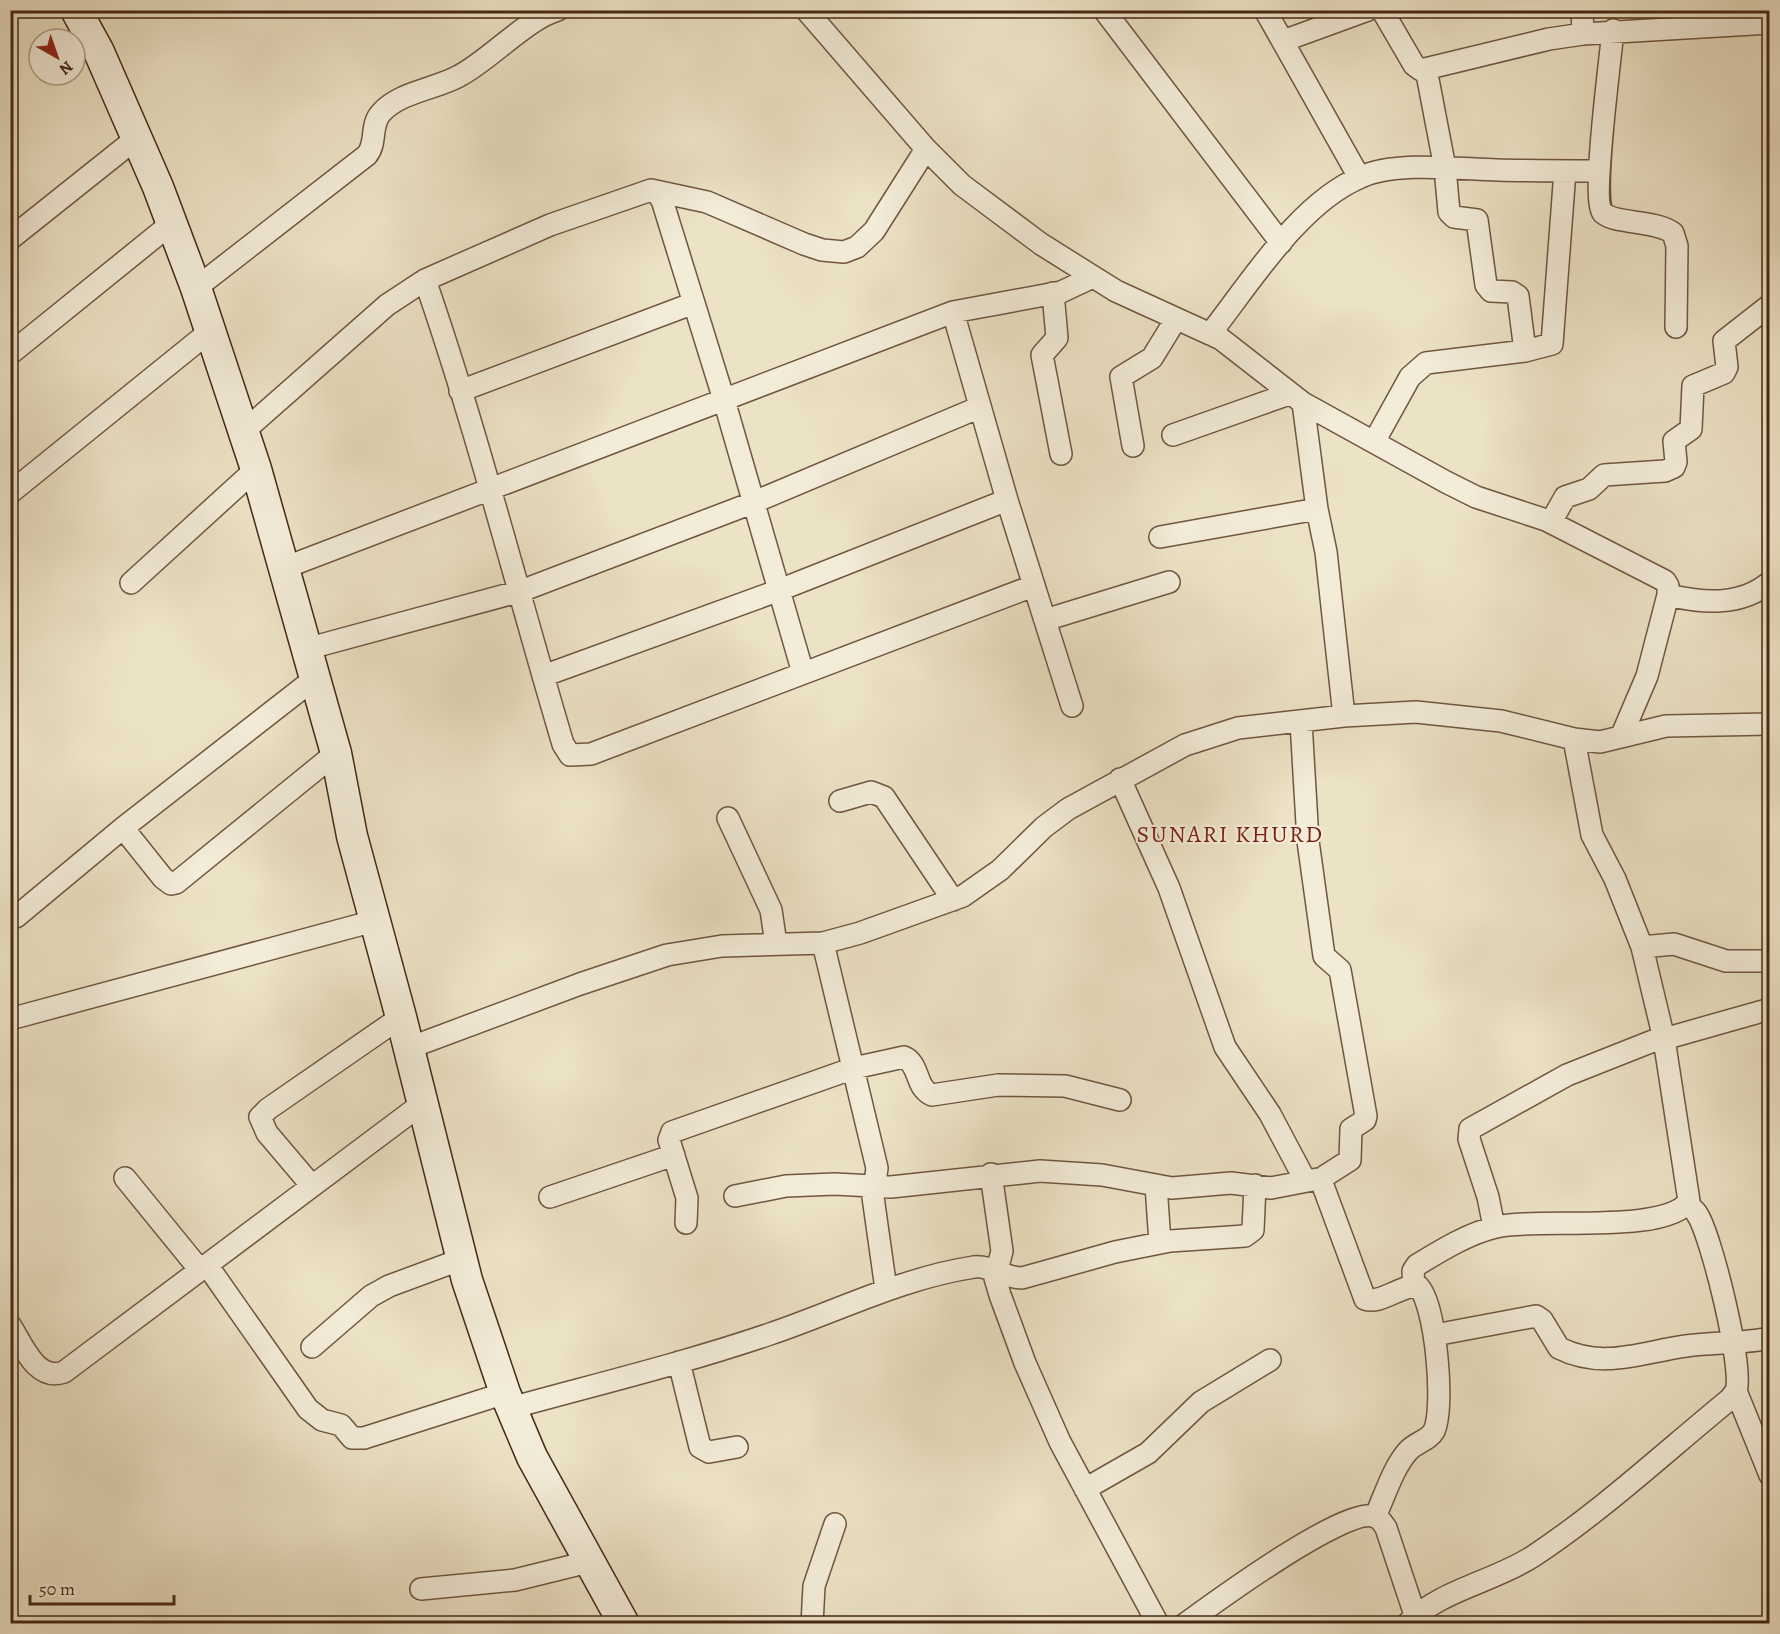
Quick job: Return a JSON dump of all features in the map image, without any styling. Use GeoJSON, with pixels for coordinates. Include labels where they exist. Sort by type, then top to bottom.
{"type":"FeatureCollection","features":[{"type":"Feature","properties":{"kind":"street"},"geometry":{"type":"LineString","coordinates":[[76,10],[99,52],[138,137],[172,223],[256,469],[336,753],[352,836],[401,1017],[462,1259],[508,1400],[532,1457],[588,1562],[624,1623]]}},
{"type":"Feature","properties":{"kind":"street"},"geometry":{"type":"LineString","coordinates":[[196,288],[367,155],[372,146],[376,121],[382,111],[402,99],[459,77],[540,19],[558,10]]}},
{"type":"Feature","properties":{"kind":"street"},"geometry":{"type":"LineString","coordinates":[[806,10],[926,149],[989,208],[1094,277],[1139,303],[1228,344],[1296,398],[1374,442],[1476,497],[1551,522],[1665,581],[1668,586],[1668,595],[1647,676],[1622,737]]}},
{"type":"Feature","properties":{"kind":"street"},"geometry":{"type":"LineString","coordinates":[[1104,10],[1281,243]]}},
{"type":"Feature","properties":{"kind":"street"},"geometry":{"type":"LineString","coordinates":[[1264,10],[1359,177]]}},
{"type":"Feature","properties":{"kind":"street"},"geometry":{"type":"LineString","coordinates":[[1283,41],[1368,10]]}},
{"type":"Feature","properties":{"kind":"street"},"geometry":{"type":"LineString","coordinates":[[1382,10],[1413,65],[1418,69],[1539,42],[1613,30],[1713,18],[1769,24]]}},
{"type":"Feature","properties":{"kind":"street"},"geometry":{"type":"LineString","coordinates":[[1582,10],[1584,34]]}},
{"type":"Feature","properties":{"kind":"street"},"geometry":{"type":"LineString","coordinates":[[1613,30],[1598,171],[1602,212],[1609,216],[1668,230],[1674,236],[1677,246],[1676,327]]}},
{"type":"Feature","properties":{"kind":"street"},"geometry":{"type":"LineString","coordinates":[[1426,69],[1445,168],[1450,214],[1473,218],[1478,223],[1487,288],[1491,291],[1512,292],[1518,296],[1525,351]]}},
{"type":"Feature","properties":{"kind":"street"},"geometry":{"type":"LineString","coordinates":[[10,240],[138,137]]}},
{"type":"Feature","properties":{"kind":"street"},"geometry":{"type":"LineString","coordinates":[[243,432],[372,315],[425,280],[550,225],[643,192],[672,193],[707,202],[804,244],[822,250],[844,252],[866,241],[874,231],[926,149]]}},
{"type":"Feature","properties":{"kind":"street"},"geometry":{"type":"LineString","coordinates":[[1210,334],[1281,243],[1323,201],[1359,177],[1406,169],[1445,168],[1598,171]]}},
{"type":"Feature","properties":{"kind":"street"},"geometry":{"type":"LineString","coordinates":[[1374,442],[1410,377],[1426,363],[1525,351],[1546,347],[1553,341],[1565,171]]}},
{"type":"Feature","properties":{"kind":"street"},"geometry":{"type":"LineString","coordinates":[[656,192],[662,200],[724,400],[777,591],[803,673]]}},
{"type":"Feature","properties":{"kind":"street"},"geometry":{"type":"LineString","coordinates":[[10,354],[172,223]]}},
{"type":"Feature","properties":{"kind":"street"},"geometry":{"type":"LineString","coordinates":[[284,568],[953,312],[1053,293],[1094,277]]}},
{"type":"Feature","properties":{"kind":"street"},"geometry":{"type":"LineString","coordinates":[[425,280],[521,591],[543,676],[565,748],[570,755],[579,756],[1033,586]]}},
{"type":"Feature","properties":{"kind":"street"},"geometry":{"type":"LineString","coordinates":[[1053,293],[1057,338],[1042,356],[1061,454]]}},
{"type":"Feature","properties":{"kind":"street"},"geometry":{"type":"LineString","coordinates":[[460,391],[694,303]]}},
{"type":"Feature","properties":{"kind":"street"},"geometry":{"type":"LineString","coordinates":[[1551,522],[1565,497],[1589,489],[1602,476],[1665,471],[1674,467],[1676,462],[1674,441],[1688,433],[1692,427],[1693,386],[1724,373],[1727,367],[1724,341],[1770,305]]}},
{"type":"Feature","properties":{"kind":"street"},"geometry":{"type":"LineString","coordinates":[[953,312],[1007,500],[1072,706]]}},
{"type":"Feature","properties":{"kind":"street"},"geometry":{"type":"LineString","coordinates":[[1133,446],[1121,377],[1152,358],[1176,319]]}},
{"type":"Feature","properties":{"kind":"street"},"geometry":{"type":"LineString","coordinates":[[10,493],[209,332]]}},
{"type":"Feature","properties":{"kind":"street"},"geometry":{"type":"LineString","coordinates":[[1173,435],[1296,398]]}},
{"type":"Feature","properties":{"kind":"street"},"geometry":{"type":"LineString","coordinates":[[1296,398],[1326,552],[1344,716]]}},
{"type":"Feature","properties":{"kind":"street"},"geometry":{"type":"LineString","coordinates":[[306,649],[521,591],[752,503],[980,407]]}},
{"type":"Feature","properties":{"kind":"street"},"geometry":{"type":"LineString","coordinates":[[131,583],[256,469]]}},
{"type":"Feature","properties":{"kind":"street"},"geometry":{"type":"LineString","coordinates":[[543,676],[777,591],[1007,500]]}},
{"type":"Feature","properties":{"kind":"street"},"geometry":{"type":"LineString","coordinates":[[1160,537],[1317,509]]}},
{"type":"Feature","properties":{"kind":"street"},"geometry":{"type":"LineString","coordinates":[[1045,620],[1169,582]]}},
{"type":"Feature","properties":{"kind":"street"},"geometry":{"type":"LineString","coordinates":[[1668,595],[1714,603],[1753,591],[1770,582]]}},
{"type":"Feature","properties":{"kind":"street"},"geometry":{"type":"LineString","coordinates":[[16,917],[123,828],[314,679]]}},
{"type":"Feature","properties":{"kind":"street"},"geometry":{"type":"LineString","coordinates":[[409,1048],[580,984],[667,956],[722,946],[823,943],[860,933],[953,900],[970,892],[1000,870],[1056,818],[1120,779],[1205,737],[1238,728],[1391,712],[1475,718],[1538,729],[1574,739],[1600,741],[1680,724],[1770,724]]}},
{"type":"Feature","properties":{"kind":"street"},"geometry":{"type":"LineString","coordinates":[[735,1196],[801,1185],[850,1184],[874,1187],[991,1174],[1071,1172],[1172,1188],[1231,1183],[1271,1188],[1314,1179],[1350,1160],[1351,1129],[1364,1121],[1366,1116],[1340,970],[1324,956],[1308,841],[1301,722]]}},
{"type":"Feature","properties":{"kind":"street"},"geometry":{"type":"LineString","coordinates":[[1414,1286],[1413,1270],[1417,1265],[1494,1227],[1620,1223],[1678,1211],[1687,1205],[1689,1196],[1663,1038],[1642,947],[1615,879],[1592,835],[1574,739]]}},
{"type":"Feature","properties":{"kind":"street"},"geometry":{"type":"LineString","coordinates":[[123,828],[163,878],[171,884],[176,883],[336,753]]}},
{"type":"Feature","properties":{"kind":"street"},"geometry":{"type":"LineString","coordinates":[[1120,779],[1169,888],[1225,1047],[1314,1179],[1322,1183],[1365,1299],[1371,1301],[1414,1286]]}},
{"type":"Feature","properties":{"kind":"street"},"geometry":{"type":"LineString","coordinates":[[840,801],[871,792],[884,797],[953,900]]}},
{"type":"Feature","properties":{"kind":"street"},"geometry":{"type":"LineString","coordinates":[[728,818],[771,910],[776,944]]}},
{"type":"Feature","properties":{"kind":"street"},"geometry":{"type":"LineString","coordinates":[[10,1018],[374,921]]}},
{"type":"Feature","properties":{"kind":"street"},"geometry":{"type":"LineString","coordinates":[[823,943],[876,1168],[874,1187],[886,1288]]}},
{"type":"Feature","properties":{"kind":"street"},"geometry":{"type":"LineString","coordinates":[[1642,947],[1674,944],[1726,961],[1770,961]]}},
{"type":"Feature","properties":{"kind":"street"},"geometry":{"type":"LineString","coordinates":[[1494,1227],[1488,1197],[1469,1139],[1470,1129],[1568,1075],[1663,1038],[1770,1009]]}},
{"type":"Feature","properties":{"kind":"street"},"geometry":{"type":"LineString","coordinates":[[312,1186],[267,1133],[260,1118],[268,1109],[401,1017]]}},
{"type":"Feature","properties":{"kind":"street"},"geometry":{"type":"LineString","coordinates":[[686,1223],[687,1198],[669,1136],[675,1130],[854,1068],[904,1057],[911,1061],[923,1089],[932,1095],[998,1085],[1065,1086],[1119,1100]]}},
{"type":"Feature","properties":{"kind":"street"},"geometry":{"type":"LineString","coordinates":[[10,1325],[40,1370],[45,1373],[58,1374],[70,1368],[423,1103]]}},
{"type":"Feature","properties":{"kind":"street"},"geometry":{"type":"LineString","coordinates":[[550,1197],[674,1155]]}},
{"type":"Feature","properties":{"kind":"street"},"geometry":{"type":"LineString","coordinates":[[991,1174],[1002,1251],[996,1271],[997,1286],[1025,1363],[1056,1433],[1158,1623]]}},
{"type":"Feature","properties":{"kind":"street"},"geometry":{"type":"LineString","coordinates":[[126,1178],[204,1268],[308,1409],[322,1420],[341,1425],[352,1438],[364,1438],[508,1400],[679,1362],[792,1326],[886,1288],[974,1267],[1012,1277],[1027,1277],[1115,1252],[1160,1243],[1245,1236],[1251,1233],[1255,1185]]}},
{"type":"Feature","properties":{"kind":"street"},"geometry":{"type":"LineString","coordinates":[[1156,1185],[1160,1243]]}},
{"type":"Feature","properties":{"kind":"street"},"geometry":{"type":"LineString","coordinates":[[1687,1205],[1700,1220],[1727,1308],[1733,1343],[1736,1391],[1770,1475]]}},
{"type":"Feature","properties":{"kind":"street"},"geometry":{"type":"LineString","coordinates":[[312,1347],[372,1296],[389,1286],[462,1259]]}},
{"type":"Feature","properties":{"kind":"street"},"geometry":{"type":"LineString","coordinates":[[1375,1517],[1404,1456],[1435,1429],[1438,1409],[1435,1335],[1424,1293],[1414,1286]]}},
{"type":"Feature","properties":{"kind":"street"},"geometry":{"type":"LineString","coordinates":[[1435,1335],[1536,1316],[1542,1320],[1559,1348],[1602,1358],[1627,1359],[1688,1346],[1770,1338]]}},
{"type":"Feature","properties":{"kind":"street"},"geometry":{"type":"LineString","coordinates":[[1085,1489],[1149,1453],[1201,1402],[1270,1360]]}},
{"type":"Feature","properties":{"kind":"street"},"geometry":{"type":"LineString","coordinates":[[679,1362],[700,1447],[707,1452],[737,1447]]}},
{"type":"Feature","properties":{"kind":"street"},"geometry":{"type":"LineString","coordinates":[[1185,1623],[1298,1548],[1357,1518],[1375,1517],[1386,1528],[1411,1619],[1434,1603],[1505,1572],[1551,1544],[1730,1399],[1736,1391]]}},
{"type":"Feature","properties":{"kind":"street"},"geometry":{"type":"LineString","coordinates":[[812,1623],[814,1586],[835,1524]]}},
{"type":"Feature","properties":{"kind":"street"},"geometry":{"type":"LineString","coordinates":[[421,1589],[514,1580],[588,1562]]}},
{"type":"Feature","properties":{"kind":"district","name":"SUNARI KHURD"},"geometry":{"type":"Point","coordinates":[1230,834]}}]}
